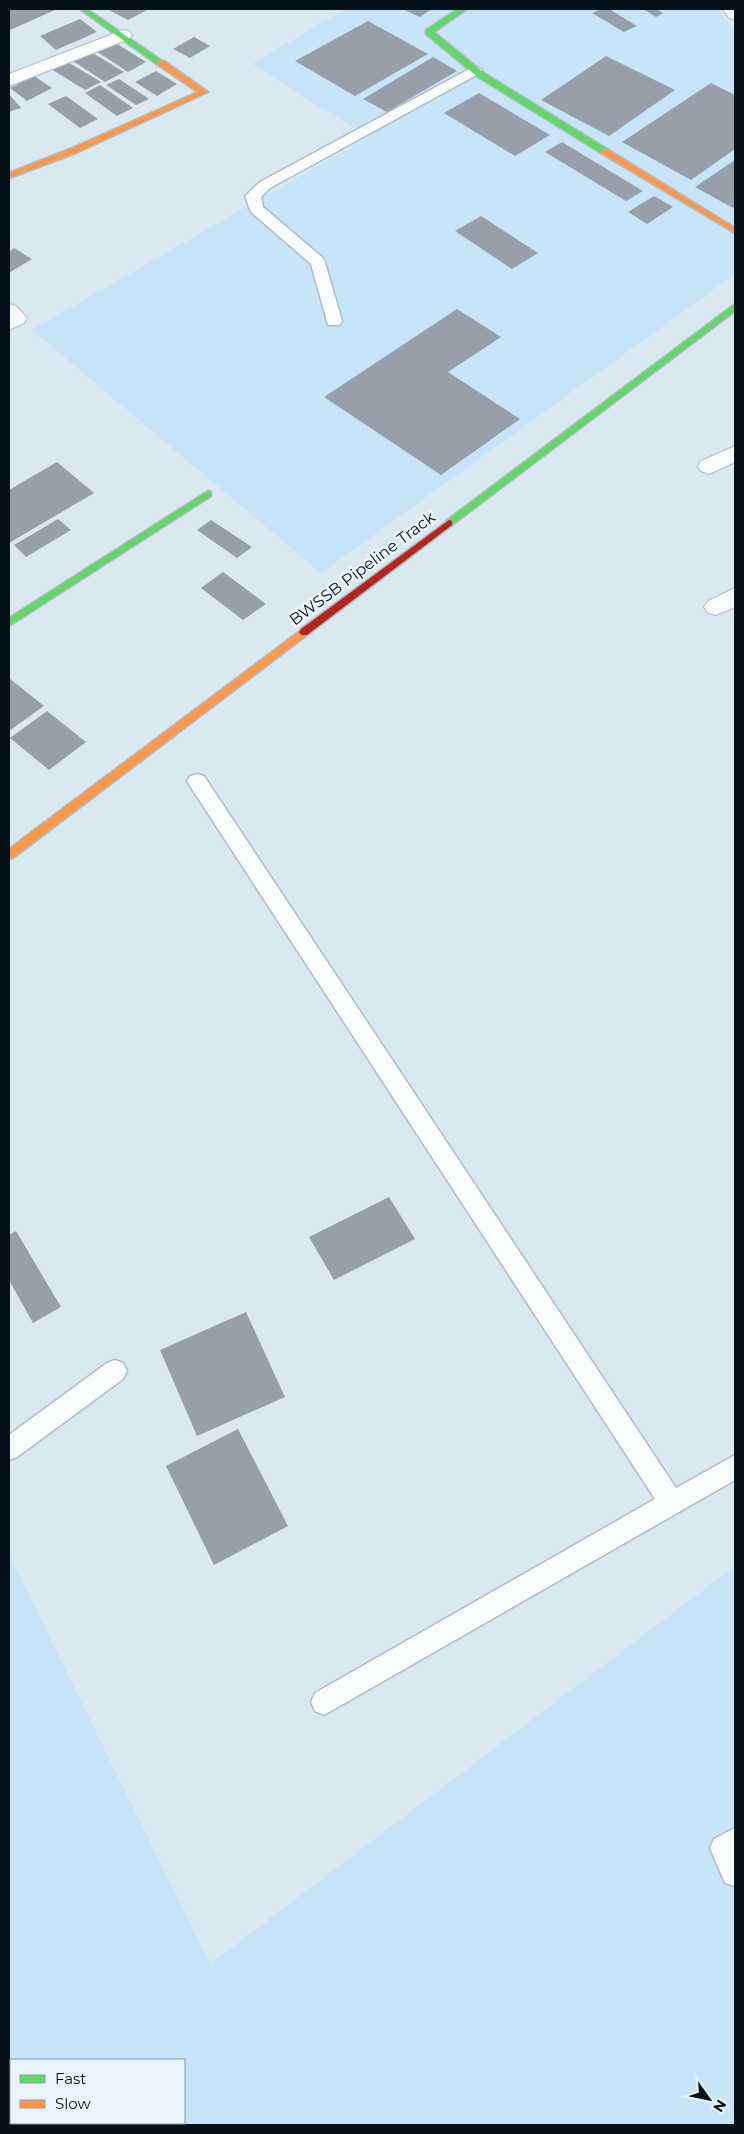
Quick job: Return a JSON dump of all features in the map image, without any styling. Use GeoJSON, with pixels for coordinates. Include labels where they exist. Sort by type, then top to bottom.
{"type":"FeatureCollection","features":[{"type":"Feature","properties":{"kind":"street"},"geometry":{"type":"LineString","coordinates":[[9,176],[73,151],[204,92],[83,9]]}},
{"type":"Feature","properties":{"kind":"street"},"geometry":{"type":"LineString","coordinates":[[463,9],[429,32],[475,70],[735,231]]}},
{"type":"Feature","properties":{"kind":"street"},"geometry":{"type":"LineString","coordinates":[[732,9],[735,14]]}},
{"type":"Feature","properties":{"kind":"street"},"geometry":{"type":"LineString","coordinates":[[9,80],[123,35]]}},
{"type":"Feature","properties":{"kind":"street","name":"BWSSB Pipeline Track"},"geometry":{"type":"LineString","coordinates":[[9,856],[735,307]]}},
{"type":"Feature","properties":{"kind":"street"},"geometry":{"type":"LineString","coordinates":[[9,311],[17,318],[9,323]]}},
{"type":"Feature","properties":{"kind":"street"},"geometry":{"type":"LineString","coordinates":[[709,466],[735,453]]}},
{"type":"Feature","properties":{"kind":"street"},"geometry":{"type":"LineString","coordinates":[[9,623],[208,494]]}},
{"type":"Feature","properties":{"kind":"lane"},"geometry":{"type":"LineString","coordinates":[[334,320],[318,262],[256,209],[254,196],[265,184],[475,70]]}},
{"type":"Feature","properties":{"kind":"lane"},"geometry":{"type":"LineString","coordinates":[[198,781],[672,1503]]}},
{"type":"Feature","properties":{"kind":"lane"},"geometry":{"type":"LineString","coordinates":[[9,1449],[115,1371]]}},
{"type":"Feature","properties":{"kind":"lane"},"geometry":{"type":"LineString","coordinates":[[324,1702],[735,1467]]}},
{"type":"Feature","properties":{"kind":"lane"},"geometry":{"type":"LineString","coordinates":[[735,1841],[723,1848],[735,1872]]}},
{"type":"Feature","properties":{"kind":"shaded area"},"geometry":{"type":"Polygon","coordinates":[[[345,9],[718,9],[735,32],[735,274],[321,573],[32,330],[368,137],[252,64],[345,9]]]}},
{"type":"Feature","properties":{"kind":"shaded area"},"geometry":{"type":"Polygon","coordinates":[[[9,1555],[210,1964],[735,1566],[735,2125],[9,2125],[9,1555]]]}},
{"type":"Feature","properties":{"kind":"building"},"geometry":{"type":"Polygon","coordinates":[[[9,9],[53,9],[55,10],[10,30],[9,9]]]}},
{"type":"Feature","properties":{"kind":"building"},"geometry":{"type":"Polygon","coordinates":[[[107,9],[149,9],[128,20],[107,9]]]}},
{"type":"Feature","properties":{"kind":"building"},"geometry":{"type":"Polygon","coordinates":[[[402,9],[432,9],[420,17],[402,9]]]}},
{"type":"Feature","properties":{"kind":"building"},"geometry":{"type":"Polygon","coordinates":[[[601,9],[609,9],[637,26],[624,32],[592,13],[601,9]]]}},
{"type":"Feature","properties":{"kind":"building"},"geometry":{"type":"Polygon","coordinates":[[[643,9],[656,9],[663,13],[656,17],[643,9]]]}},
{"type":"Feature","properties":{"kind":"building"},"geometry":{"type":"Polygon","coordinates":[[[80,19],[97,32],[56,50],[40,36],[80,19]]]}},
{"type":"Feature","properties":{"kind":"building"},"geometry":{"type":"Polygon","coordinates":[[[368,21],[428,54],[355,96],[295,61],[368,21]]]}},
{"type":"Feature","properties":{"kind":"building"},"geometry":{"type":"Polygon","coordinates":[[[194,37],[210,46],[190,58],[173,49],[194,37]]]}},
{"type":"Feature","properties":{"kind":"building"},"geometry":{"type":"Polygon","coordinates":[[[114,42],[146,62],[128,72],[96,51],[114,42]]]}},
{"type":"Feature","properties":{"kind":"building"},"geometry":{"type":"Polygon","coordinates":[[[88,50],[124,72],[105,82],[70,59],[88,50]]]}},
{"type":"Feature","properties":{"kind":"building"},"geometry":{"type":"Polygon","coordinates":[[[606,56],[675,90],[609,136],[541,100],[606,56]]]}},
{"type":"Feature","properties":{"kind":"building"},"geometry":{"type":"Polygon","coordinates":[[[433,57],[457,71],[387,112],[363,99],[433,57]]]}},
{"type":"Feature","properties":{"kind":"building"},"geometry":{"type":"Polygon","coordinates":[[[66,61],[101,82],[85,90],[51,69],[66,61]]]}},
{"type":"Feature","properties":{"kind":"building"},"geometry":{"type":"Polygon","coordinates":[[[156,71],[177,84],[157,96],[135,82],[156,71]]]}},
{"type":"Feature","properties":{"kind":"building"},"geometry":{"type":"Polygon","coordinates":[[[34,76],[52,88],[27,101],[10,88],[34,76]]]}},
{"type":"Feature","properties":{"kind":"building"},"geometry":{"type":"Polygon","coordinates":[[[119,79],[149,99],[136,105],[106,85],[119,79]]]}},
{"type":"Feature","properties":{"kind":"building"},"geometry":{"type":"Polygon","coordinates":[[[711,83],[735,95],[735,149],[691,180],[622,142],[711,83]]]}},
{"type":"Feature","properties":{"kind":"building"},"geometry":{"type":"Polygon","coordinates":[[[100,85],[133,108],[117,116],[85,93],[100,85]]]}},
{"type":"Feature","properties":{"kind":"building"},"geometry":{"type":"Polygon","coordinates":[[[479,93],[550,135],[515,156],[444,113],[479,93]]]}},
{"type":"Feature","properties":{"kind":"building"},"geometry":{"type":"Polygon","coordinates":[[[9,94],[21,108],[9,112],[9,94]]]}},
{"type":"Feature","properties":{"kind":"building"},"geometry":{"type":"Polygon","coordinates":[[[66,96],[98,119],[80,128],[48,104],[66,96]]]}},
{"type":"Feature","properties":{"kind":"building"},"geometry":{"type":"Polygon","coordinates":[[[562,142],[643,191],[626,201],[545,152],[562,142]]]}},
{"type":"Feature","properties":{"kind":"building"},"geometry":{"type":"Polygon","coordinates":[[[735,160],[735,206],[733,208],[695,187],[735,160]]]}},
{"type":"Feature","properties":{"kind":"building"},"geometry":{"type":"Polygon","coordinates":[[[654,196],[673,207],[647,224],[628,212],[654,196]]]}},
{"type":"Feature","properties":{"kind":"building"},"geometry":{"type":"Polygon","coordinates":[[[481,216],[538,253],[512,269],[455,231],[481,216]]]}},
{"type":"Feature","properties":{"kind":"building"},"geometry":{"type":"Polygon","coordinates":[[[14,248],[32,259],[9,273],[9,252],[14,248]]]}},
{"type":"Feature","properties":{"kind":"building"},"geometry":{"type":"Polygon","coordinates":[[[457,309],[501,337],[448,372],[520,419],[441,475],[324,397],[457,309]]]}},
{"type":"Feature","properties":{"kind":"building"},"geometry":{"type":"Polygon","coordinates":[[[57,462],[94,493],[9,543],[9,490],[57,462]]]}},
{"type":"Feature","properties":{"kind":"building"},"geometry":{"type":"Polygon","coordinates":[[[58,519],[71,530],[26,557],[14,545],[58,519]]]}},
{"type":"Feature","properties":{"kind":"building"},"geometry":{"type":"Polygon","coordinates":[[[211,520],[252,547],[237,558],[197,530],[211,520]]]}},
{"type":"Feature","properties":{"kind":"building"},"geometry":{"type":"Polygon","coordinates":[[[223,572],[266,604],[243,620],[201,588],[223,572]]]}},
{"type":"Feature","properties":{"kind":"building"},"geometry":{"type":"Polygon","coordinates":[[[9,678],[44,706],[9,731],[9,678]]]}},
{"type":"Feature","properties":{"kind":"building"},"geometry":{"type":"Polygon","coordinates":[[[47,711],[86,742],[49,770],[10,738],[47,711]]]}},
{"type":"Feature","properties":{"kind":"building"},"geometry":{"type":"Polygon","coordinates":[[[389,1197],[415,1239],[334,1280],[309,1237],[389,1197]]]}},
{"type":"Feature","properties":{"kind":"building"},"geometry":{"type":"Polygon","coordinates":[[[16,1231],[61,1307],[33,1323],[9,1280],[9,1235],[16,1231]]]}},
{"type":"Feature","properties":{"kind":"building"},"geometry":{"type":"Polygon","coordinates":[[[246,1312],[285,1397],[197,1436],[160,1350],[246,1312]]]}},
{"type":"Feature","properties":{"kind":"building"},"geometry":{"type":"Polygon","coordinates":[[[238,1429],[288,1526],[214,1565],[166,1466],[238,1429]]]}},
{"type":"Feature","properties":{"kind":"traffic: fast"},"geometry":{"type":"LineString","coordinates":[[83,9],[161,63]]}},
{"type":"Feature","properties":{"kind":"traffic: fast"},"geometry":{"type":"LineString","coordinates":[[463,9],[429,32],[481,75],[604,151]]}},
{"type":"Feature","properties":{"kind":"traffic: fast"},"geometry":{"type":"LineString","coordinates":[[449,523],[735,307]]}},
{"type":"Feature","properties":{"kind":"traffic: fast"},"geometry":{"type":"LineString","coordinates":[[9,623],[208,494]]}},
{"type":"Feature","properties":{"kind":"traffic: slow"},"geometry":{"type":"LineString","coordinates":[[9,176],[73,151],[204,92],[161,63]]}},
{"type":"Feature","properties":{"kind":"traffic: slow"},"geometry":{"type":"LineString","coordinates":[[604,151],[735,231]]}},
{"type":"Feature","properties":{"kind":"traffic: slow"},"geometry":{"type":"LineString","coordinates":[[9,855],[304,632]]}},
{"type":"Feature","properties":{"kind":"traffic: jam"},"geometry":{"type":"LineString","coordinates":[[304,632],[449,523]]}}]}
